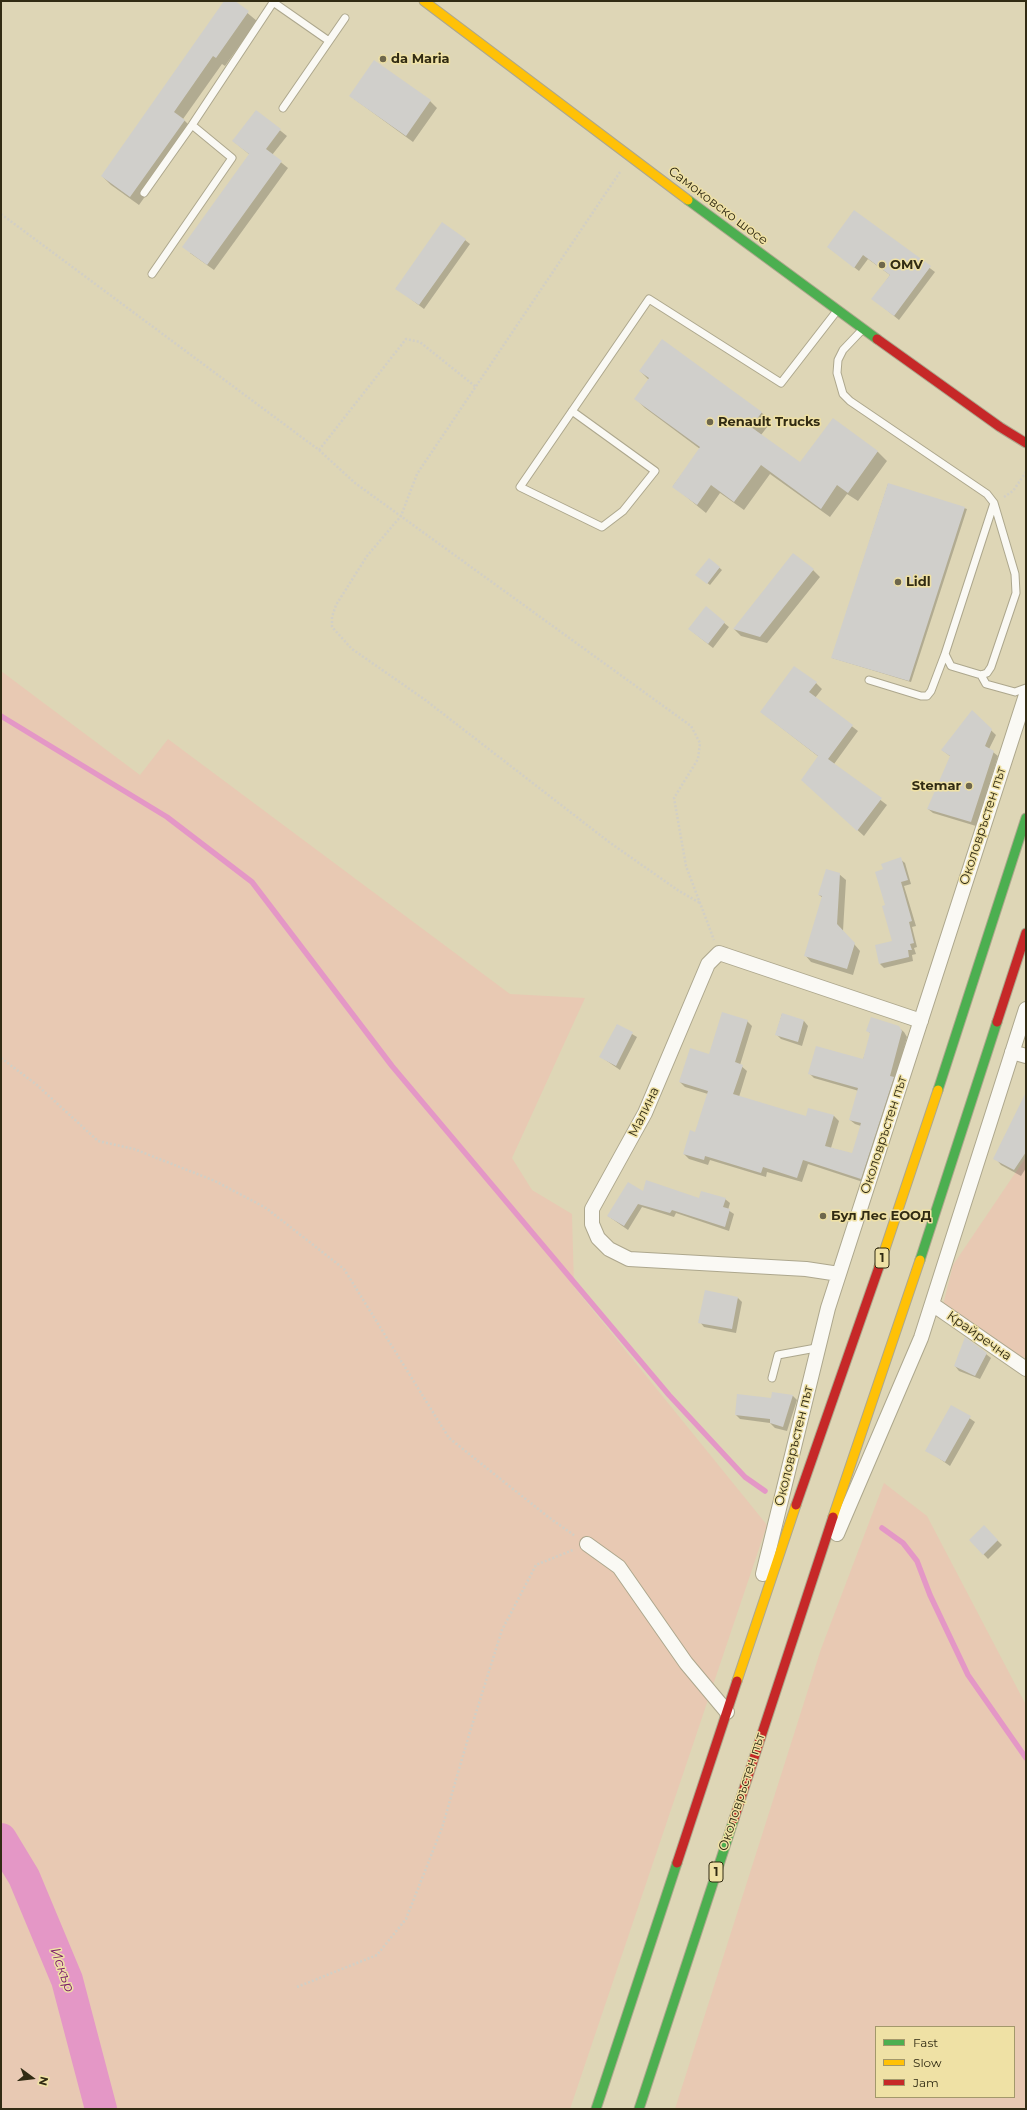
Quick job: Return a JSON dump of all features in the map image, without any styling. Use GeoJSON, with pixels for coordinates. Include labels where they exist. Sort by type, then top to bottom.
{"type":"FeatureCollection","features":[{"type":"Feature","properties":{"kind":"main road","name":"Самоковско шосе"},"geometry":{"type":"LineString","coordinates":[[424,1],[837,310],[1000,427],[1025,448]]}},
{"type":"Feature","properties":{"kind":"main road","name":"Околовръстен път"},"geometry":{"type":"LineString","coordinates":[[596,2109],[789,1524],[889,1239],[1026,818]]}},
{"type":"Feature","properties":{"kind":"main road","name":"Околовръстен път"},"geometry":{"type":"LineString","coordinates":[[639,2109],[794,1635],[920,1261],[1026,933]]}},
{"type":"Feature","properties":{"kind":"street","name":"Околовръстен път"},"geometry":{"type":"LineString","coordinates":[[732,1696],[828,1308],[1026,695]]}},
{"type":"Feature","properties":{"kind":"street"},"geometry":{"type":"LineString","coordinates":[[719,953],[921,1021]]}},
{"type":"Feature","properties":{"kind":"street","name":"Малина"},"geometry":{"type":"LineString","coordinates":[[719,953],[708,964],[645,1113],[592,1208],[592,1224],[598,1238],[608,1249],[629,1260],[806,1269],[839,1274]]}},
{"type":"Feature","properties":{"kind":"street","name":"Околовръстен път"},"geometry":{"type":"LineString","coordinates":[[794,1635],[921,1338],[1026,1009]]}},
{"type":"Feature","properties":{"kind":"street"},"geometry":{"type":"LineString","coordinates":[[1012,1052],[1026,1056]]}},
{"type":"Feature","properties":{"kind":"street","name":"Крайречна"},"geometry":{"type":"LineString","coordinates":[[932,1304],[1026,1369]]}},
{"type":"Feature","properties":{"kind":"street"},"geometry":{"type":"LineString","coordinates":[[587,1544],[619,1566],[686,1663],[728,1712]]}},
{"type":"Feature","properties":{"kind":"lane"},"geometry":{"type":"LineString","coordinates":[[144,193],[192,125],[273,2],[329,41]]}},
{"type":"Feature","properties":{"kind":"lane"},"geometry":{"type":"LineString","coordinates":[[283,108],[345,18]]}},
{"type":"Feature","properties":{"kind":"lane"},"geometry":{"type":"LineString","coordinates":[[152,274],[232,158],[192,125]]}},
{"type":"Feature","properties":{"kind":"lane"},"geometry":{"type":"LineString","coordinates":[[572,411],[655,471],[623,511],[602,527],[520,487],[572,411],[649,299],[781,383],[837,310]]}},
{"type":"Feature","properties":{"kind":"lane"},"geometry":{"type":"LineString","coordinates":[[863,329],[843,350],[838,360],[837,373],[843,394],[850,401],[987,494],[994,503],[1015,574],[1016,588],[991,667],[987,673],[981,676]]}},
{"type":"Feature","properties":{"kind":"lane"},"geometry":{"type":"LineString","coordinates":[[869,680],[921,696],[927,696],[932,691],[994,503]]}},
{"type":"Feature","properties":{"kind":"lane"},"geometry":{"type":"LineString","coordinates":[[945,654],[951,666],[981,676],[986,684],[1015,692],[1026,688]]}},
{"type":"Feature","properties":{"kind":"lane"},"geometry":{"type":"LineString","coordinates":[[772,1378],[778,1355],[816,1348],[819,1344]]}},
{"type":"Feature","properties":{"kind":"path"},"geometry":{"type":"LineString","coordinates":[[631,156],[417,474],[401,516],[366,556],[336,605],[332,617],[332,627],[352,649],[363,658],[424,699],[609,842],[678,891],[700,904]]}},
{"type":"Feature","properties":{"kind":"path"},"geometry":{"type":"LineString","coordinates":[[1,214],[319,450],[355,483],[691,726],[700,743],[698,759],[674,798],[686,866],[719,953]]}},
{"type":"Feature","properties":{"kind":"path"},"geometry":{"type":"LineString","coordinates":[[319,450],[406,339],[420,342],[476,387]]}},
{"type":"Feature","properties":{"kind":"path"},"geometry":{"type":"LineString","coordinates":[[994,503],[1013,491],[1026,472]]}},
{"type":"Feature","properties":{"kind":"path"},"geometry":{"type":"LineString","coordinates":[[1,1058],[37,1086],[98,1141],[134,1149],[215,1181],[266,1208],[344,1269],[449,1438],[546,1516],[587,1544]]}},
{"type":"Feature","properties":{"kind":"path"},"geometry":{"type":"LineString","coordinates":[[297,1987],[377,1955],[406,1919],[442,1828],[468,1735],[502,1630],[536,1565],[587,1544]]}},
{"type":"Feature","properties":{"kind":"shaded area"},"geometry":{"type":"Polygon","coordinates":[[[1,671],[140,775],[168,739],[510,994],[585,998],[512,1158],[532,1190],[572,1214],[574,1287],[767,1525],[570,2109],[1,2109],[1,671]]]}},
{"type":"Feature","properties":{"kind":"shaded area"},"geometry":{"type":"Polygon","coordinates":[[[1026,1157],[1026,1359],[942,1309],[953,1265],[1026,1157]]]}},
{"type":"Feature","properties":{"kind":"shaded area"},"geometry":{"type":"Polygon","coordinates":[[[884,1483],[927,1516],[1026,1705],[1026,2109],[675,2109],[821,1649],[884,1483]]]}},
{"type":"Feature","properties":{"kind":"building"},"geometry":{"type":"Polygon","coordinates":[[[224,1],[235,1],[249,11],[216,58],[213,56],[174,112],[185,120],[130,197],[101,176],[224,1]]]}},
{"type":"Feature","properties":{"kind":"building"},"geometry":{"type":"Polygon","coordinates":[[[374,60],[431,100],[406,136],[349,96],[374,60]]]}},
{"type":"Feature","properties":{"kind":"building"},"geometry":{"type":"Polygon","coordinates":[[[256,110],[281,129],[266,149],[282,161],[207,265],[182,247],[249,154],[232,141],[256,110]]]}},
{"type":"Feature","properties":{"kind":"building"},"geometry":{"type":"Polygon","coordinates":[[[854,210],[931,266],[894,316],[871,299],[890,275],[863,255],[854,268],[827,247],[854,210]]]}},
{"type":"Feature","properties":{"kind":"building"},"geometry":{"type":"Polygon","coordinates":[[[442,222],[466,239],[419,305],[395,289],[442,222]]]}},
{"type":"Feature","properties":{"kind":"building","name":"Renault Trucks"},"geometry":{"type":"Polygon","coordinates":[[[662,339],[762,412],[751,427],[800,462],[833,418],[878,451],[848,493],[837,485],[821,509],[761,465],[734,502],[711,485],[697,505],[672,487],[700,447],[634,399],[649,378],[639,371],[662,339]]]}},
{"type":"Feature","properties":{"kind":"building","name":"Lidl"},"geometry":{"type":"Polygon","coordinates":[[[888,483],[965,507],[909,681],[831,658],[888,483]]]}},
{"type":"Feature","properties":{"kind":"building"},"geometry":{"type":"Polygon","coordinates":[[[793,553],[814,569],[760,637],[733,629],[793,553]]]}},
{"type":"Feature","properties":{"kind":"building"},"geometry":{"type":"Polygon","coordinates":[[[709,558],[720,567],[707,584],[695,575],[709,558]]]}},
{"type":"Feature","properties":{"kind":"building"},"geometry":{"type":"Polygon","coordinates":[[[706,606],[725,622],[708,644],[688,629],[706,606]]]}},
{"type":"Feature","properties":{"kind":"building"},"geometry":{"type":"Polygon","coordinates":[[[794,666],[817,682],[809,692],[853,725],[828,759],[882,798],[857,831],[801,780],[818,756],[760,712],[794,666]]]}},
{"type":"Feature","properties":{"kind":"building"},"geometry":{"type":"Polygon","coordinates":[[[972,710],[992,729],[985,746],[994,751],[971,822],[927,809],[950,756],[941,750],[972,710]]]}},
{"type":"Feature","properties":{"kind":"building"},"geometry":{"type":"Polygon","coordinates":[[[901,857],[908,880],[901,882],[912,921],[909,922],[914,943],[910,944],[912,950],[908,950],[909,957],[879,964],[875,945],[892,941],[882,906],[885,905],[875,872],[883,869],[881,864],[901,857]]]}},
{"type":"Feature","properties":{"kind":"building"},"geometry":{"type":"Polygon","coordinates":[[[826,869],[840,873],[837,924],[855,943],[847,969],[804,956],[822,896],[818,895],[826,869]]]}},
{"type":"Feature","properties":{"kind":"building"},"geometry":{"type":"Polygon","coordinates":[[[722,1012],[748,1020],[735,1062],[743,1065],[733,1094],[806,1116],[808,1108],[834,1115],[825,1146],[852,1153],[861,1123],[849,1120],[858,1088],[808,1074],[816,1046],[863,1059],[870,1033],[866,1031],[871,1017],[899,1026],[902,1031],[890,1076],[894,1077],[861,1179],[803,1160],[797,1178],[763,1167],[761,1173],[705,1156],[704,1160],[683,1154],[690,1130],[695,1132],[708,1091],[679,1082],[690,1048],[709,1054],[722,1012]]]}},
{"type":"Feature","properties":{"kind":"building"},"geometry":{"type":"Polygon","coordinates":[[[782,1013],[804,1020],[798,1042],[775,1035],[782,1013]]]}},
{"type":"Feature","properties":{"kind":"building"},"geometry":{"type":"Polygon","coordinates":[[[617,1024],[633,1032],[616,1066],[599,1057],[617,1024]]]}},
{"type":"Feature","properties":{"kind":"building"},"geometry":{"type":"Polygon","coordinates":[[[1026,1092],[1026,1152],[1014,1170],[993,1159],[1026,1092]]]}},
{"type":"Feature","properties":{"kind":"building"},"geometry":{"type":"Polygon","coordinates":[[[646,1180],[699,1198],[701,1191],[726,1198],[723,1207],[730,1209],[725,1227],[672,1210],[670,1213],[638,1204],[624,1226],[607,1216],[628,1182],[643,1191],[646,1180]]]}},
{"type":"Feature","properties":{"kind":"building"},"geometry":{"type":"Polygon","coordinates":[[[705,1290],[738,1297],[732,1329],[698,1323],[705,1290]]]}},
{"type":"Feature","properties":{"kind":"building"},"geometry":{"type":"Polygon","coordinates":[[[965,1337],[987,1353],[975,1376],[954,1366],[965,1337]]]}},
{"type":"Feature","properties":{"kind":"building"},"geometry":{"type":"Polygon","coordinates":[[[772,1392],[793,1395],[783,1427],[770,1423],[770,1419],[735,1415],[737,1394],[771,1398],[772,1392]]]}},
{"type":"Feature","properties":{"kind":"building"},"geometry":{"type":"Polygon","coordinates":[[[951,1405],[971,1416],[945,1462],[925,1451],[951,1405]]]}},
{"type":"Feature","properties":{"kind":"building"},"geometry":{"type":"Polygon","coordinates":[[[984,1525],[998,1540],[983,1555],[969,1540],[984,1525]]]}},
{"type":"Feature","properties":{"kind":"waterway"},"geometry":{"type":"LineString","coordinates":[[1,716],[167,817],[252,882],[392,1066],[669,1395],[745,1477],[765,1491]]}},
{"type":"Feature","properties":{"kind":"waterway"},"geometry":{"type":"LineString","coordinates":[[882,1528],[903,1543],[917,1561],[930,1595],[968,1675],[1026,1758]]}},
{"type":"Feature","properties":{"kind":"waterway","name":"Искър"},"geometry":{"type":"LineString","coordinates":[[1,1839],[24,1877],[67,1980],[101,2109]]}},
{"type":"Feature","properties":{"kind":"traffic: fast"},"geometry":{"type":"LineString","coordinates":[[688,200],[877,339]]}},
{"type":"Feature","properties":{"kind":"traffic: fast"},"geometry":{"type":"LineString","coordinates":[[938,1090],[1026,818]]}},
{"type":"Feature","properties":{"kind":"traffic: fast"},"geometry":{"type":"LineString","coordinates":[[920,1260],[997,1022]]}},
{"type":"Feature","properties":{"kind":"traffic: fast"},"geometry":{"type":"LineString","coordinates":[[639,2109],[734,1819]]}},
{"type":"Feature","properties":{"kind":"traffic: fast"},"geometry":{"type":"LineString","coordinates":[[596,2109],[677,1863]]}},
{"type":"Feature","properties":{"kind":"traffic: slow"},"geometry":{"type":"LineString","coordinates":[[424,1],[688,200]]}},
{"type":"Feature","properties":{"kind":"traffic: slow"},"geometry":{"type":"LineString","coordinates":[[879,1267],[938,1090]]}},
{"type":"Feature","properties":{"kind":"traffic: slow"},"geometry":{"type":"LineString","coordinates":[[833,1517],[920,1260]]}},
{"type":"Feature","properties":{"kind":"traffic: slow"},"geometry":{"type":"LineString","coordinates":[[737,1681],[796,1505]]}},
{"type":"Feature","properties":{"kind":"traffic: jam"},"geometry":{"type":"LineString","coordinates":[[877,339],[1000,427],[1026,443]]}},
{"type":"Feature","properties":{"kind":"traffic: jam"},"geometry":{"type":"LineString","coordinates":[[997,1022],[1026,933]]}},
{"type":"Feature","properties":{"kind":"traffic: jam"},"geometry":{"type":"LineString","coordinates":[[796,1505],[879,1267]]}},
{"type":"Feature","properties":{"kind":"traffic: jam"},"geometry":{"type":"LineString","coordinates":[[734,1819],[833,1517]]}},
{"type":"Feature","properties":{"kind":"traffic: jam"},"geometry":{"type":"LineString","coordinates":[[677,1863],[737,1681]]}},
{"type":"Feature","properties":{"kind":"place","name":"da Maria"},"geometry":{"type":"Point","coordinates":[383,59]}},
{"type":"Feature","properties":{"kind":"place","name":"OMV"},"geometry":{"type":"Point","coordinates":[882,265]}},
{"type":"Feature","properties":{"kind":"place","name":"Renault Trucks"},"geometry":{"type":"Point","coordinates":[710,422]}},
{"type":"Feature","properties":{"kind":"place","name":"Lidl"},"geometry":{"type":"Point","coordinates":[898,582]}},
{"type":"Feature","properties":{"kind":"place","name":"Stemar"},"geometry":{"type":"Point","coordinates":[969,786]}},
{"type":"Feature","properties":{"kind":"place","name":"Бул Лес ЕООД"},"geometry":{"type":"Point","coordinates":[823,1216]}}]}
